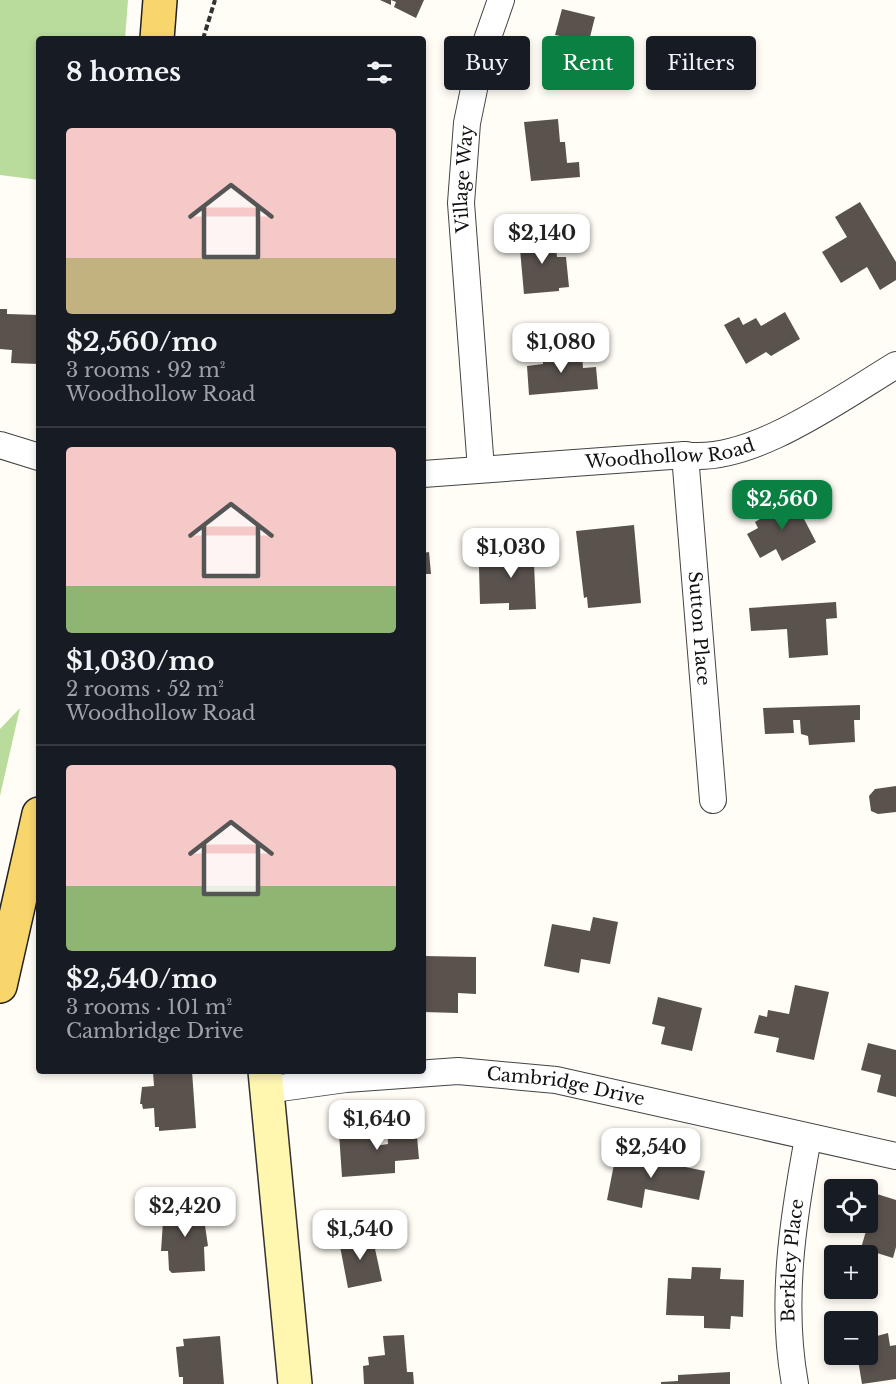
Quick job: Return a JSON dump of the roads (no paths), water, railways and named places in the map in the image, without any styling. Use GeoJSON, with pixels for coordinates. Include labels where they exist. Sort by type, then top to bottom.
{"type":"FeatureCollection","features":[{"type":"Feature","properties":{"kind":"main road"},"geometry":{"type":"LineString","coordinates":[[157,36],[160,0]]}},
{"type":"Feature","properties":{"kind":"main road"},"geometry":{"type":"LineString","coordinates":[[0,986],[36,827]]}},
{"type":"Feature","properties":{"kind":"street","name":"Village Way"},"geometry":{"type":"LineString","coordinates":[[481,469],[461,203],[466,123],[480,60],[501,0]]}},
{"type":"Feature","properties":{"kind":"street","name":"Woodhollow Road"},"geometry":{"type":"LineString","coordinates":[[426,474],[685,455],[699,458],[740,450],[777,435],[896,365]]}},
{"type":"Feature","properties":{"kind":"street"},"geometry":{"type":"LineString","coordinates":[[0,445],[36,457]]}},
{"type":"Feature","properties":{"kind":"street","name":"Sutton Place"},"geometry":{"type":"LineString","coordinates":[[685,455],[713,800]]}},
{"type":"Feature","properties":{"kind":"street","name":"Cambridge Drive"},"geometry":{"type":"LineString","coordinates":[[426,1073],[458,1071],[556,1080],[896,1156]]}},
{"type":"Feature","properties":{"kind":"street","name":"Cambridge Drive"},"geometry":{"type":"LineString","coordinates":[[266,1081],[416,1074]]}},
{"type":"Feature","properties":{"kind":"street"},"geometry":{"type":"LineString","coordinates":[[266,1081],[295,1384]]}},
{"type":"Feature","properties":{"kind":"street","name":"Berkley Place"},"geometry":{"type":"LineString","coordinates":[[795,1384],[788,1282],[795,1209],[808,1138]]}}]}
